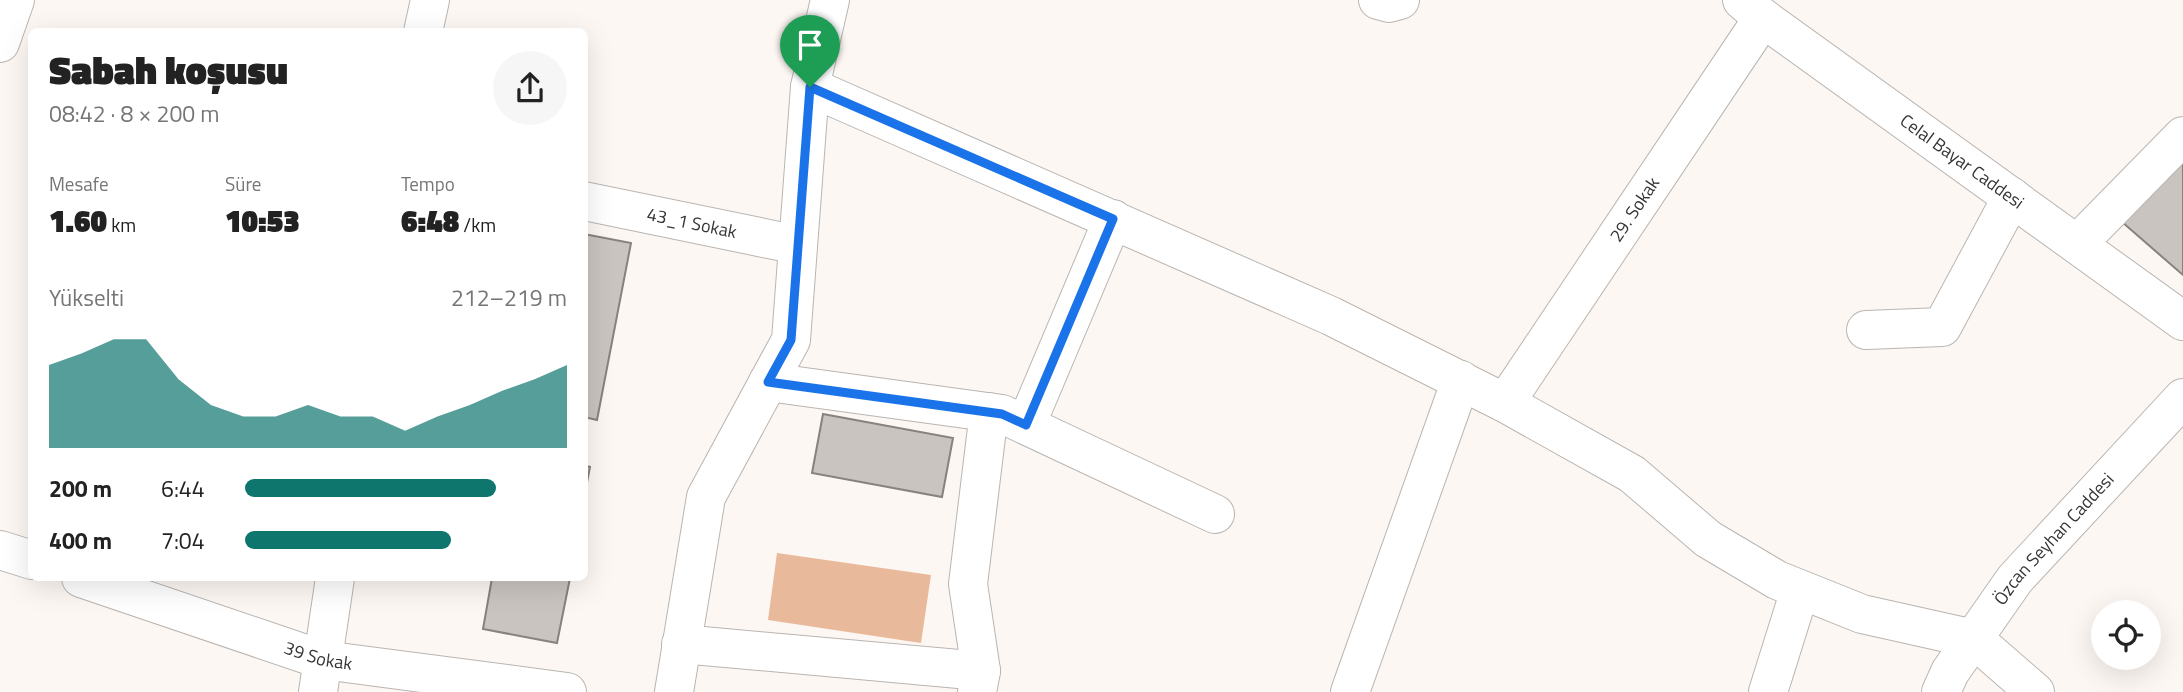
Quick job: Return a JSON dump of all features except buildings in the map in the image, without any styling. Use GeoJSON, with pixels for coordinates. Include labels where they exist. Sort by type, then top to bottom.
{"type":"FeatureCollection","features":[{"type":"Feature","properties":{"kind":"street"},"geometry":{"type":"LineString","coordinates":[[8,47],[15,0]]}},
{"type":"Feature","properties":{"kind":"street"},"geometry":{"type":"LineString","coordinates":[[424,28],[430,0]]}},
{"type":"Feature","properties":{"kind":"street"},"geometry":{"type":"LineString","coordinates":[[674,692],[706,497],[791,340],[810,87],[830,0]]}},
{"type":"Feature","properties":{"kind":"street"},"geometry":{"type":"LineString","coordinates":[[1378,0],[1389,3],[1400,0]]}},
{"type":"Feature","properties":{"kind":"street","name":"Celal Bayar Caddesi"},"geometry":{"type":"LineString","coordinates":[[1754,7],[2183,321]]}},
{"type":"Feature","properties":{"kind":"street","name":"29. Sokak"},"geometry":{"type":"LineString","coordinates":[[1505,402],[1754,7]]}},
{"type":"Feature","properties":{"kind":"street"},"geometry":{"type":"LineString","coordinates":[[810,87],[1331,316],[1461,380],[1632,474],[1708,539],[1777,580],[1862,614],[1974,639],[2035,692]]}},
{"type":"Feature","properties":{"kind":"street"},"geometry":{"type":"LineString","coordinates":[[2077,244],[2183,136]]}},
{"type":"Feature","properties":{"kind":"street"},"geometry":{"type":"LineString","coordinates":[[1866,330],[1942,327],[2012,197]]}},
{"type":"Feature","properties":{"kind":"street","name":"43_1 Sokak"},"geometry":{"type":"LineString","coordinates":[[588,202],[798,246]]}},
{"type":"Feature","properties":{"kind":"street"},"geometry":{"type":"LineString","coordinates":[[1026,425],[1113,219]]}},
{"type":"Feature","properties":{"kind":"street"},"geometry":{"type":"LineString","coordinates":[[1350,692],[1461,380]]}},
{"type":"Feature","properties":{"kind":"street"},"geometry":{"type":"LineString","coordinates":[[768,382],[1002,414],[1215,514]]}},
{"type":"Feature","properties":{"kind":"street","name":"Özcan Seyhan Caddesi"},"geometry":{"type":"LineString","coordinates":[[1941,692],[1950,672],[2015,579],[2183,398]]}},
{"type":"Feature","properties":{"kind":"street"},"geometry":{"type":"LineString","coordinates":[[681,644],[979,681],[968,584],[989,412]]}},
{"type":"Feature","properties":{"kind":"street"},"geometry":{"type":"LineString","coordinates":[[0,550],[28,559]]}},
{"type":"Feature","properties":{"kind":"street","name":"39 Sokak"},"geometry":{"type":"LineString","coordinates":[[88,581],[321,676],[567,692]]}},
{"type":"Feature","properties":{"kind":"street"},"geometry":{"type":"LineString","coordinates":[[321,676],[335,581]]}},
{"type":"Feature","properties":{"kind":"street"},"geometry":{"type":"LineString","coordinates":[[1768,692],[1800,590]]}},
{"type":"Feature","properties":{"kind":"shaded area"},"geometry":{"type":"Polygon","coordinates":[[[777,553],[931,575],[921,643],[768,620],[777,553]]]}},
{"type":"Feature","properties":{"kind":"route"},"geometry":{"type":"LineString","coordinates":[[810,87],[1113,219],[1026,425],[1002,414],[768,382],[791,340],[810,87]]}}]}
